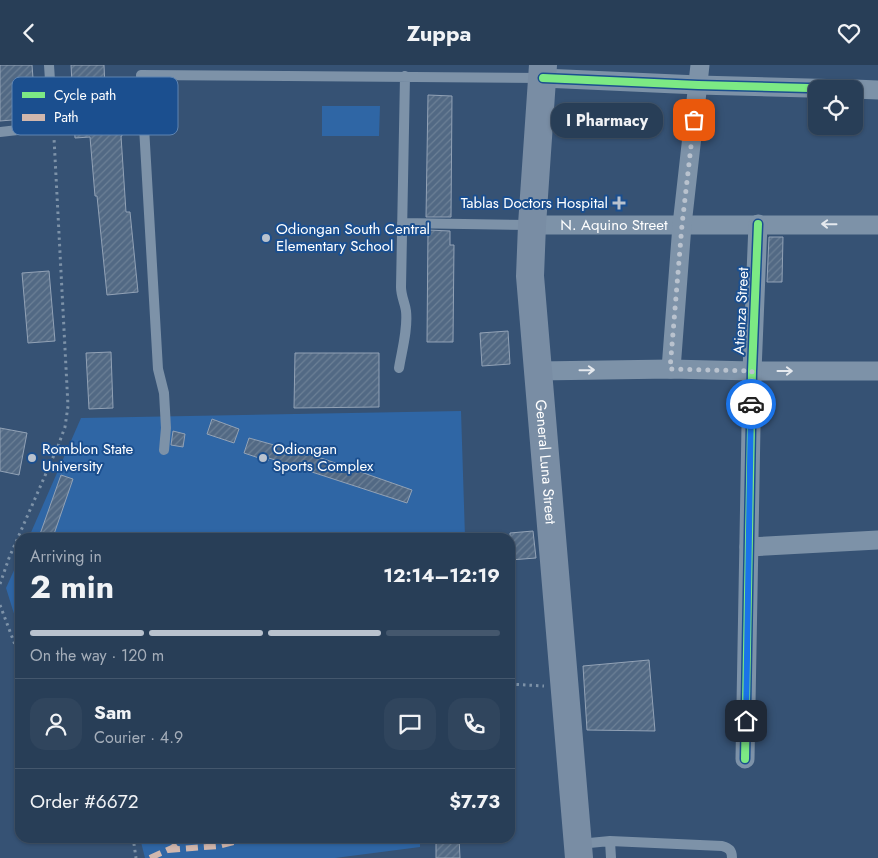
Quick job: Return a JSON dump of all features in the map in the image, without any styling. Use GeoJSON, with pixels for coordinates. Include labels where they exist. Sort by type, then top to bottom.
{"type":"FeatureCollection","features":[{"type":"Feature","properties":{"kind":"main road","name":"General Luna Street"},"geometry":{"type":"LineString","coordinates":[[543,72],[530,276],[579,851]]}},
{"type":"Feature","properties":{"kind":"street"},"geometry":{"type":"LineString","coordinates":[[670,369],[682,225],[700,65]]}},
{"type":"Feature","properties":{"kind":"street"},"geometry":{"type":"LineString","coordinates":[[543,72],[698,85],[808,88]]}},
{"type":"Feature","properties":{"kind":"street"},"geometry":{"type":"LineString","coordinates":[[863,89],[878,90]]}},
{"type":"Feature","properties":{"kind":"street","name":"Atienza Street"},"geometry":{"type":"LineString","coordinates":[[745,759],[752,371],[758,224]]}},
{"type":"Feature","properties":{"kind":"street","name":"N. Aquino Street"},"geometry":{"type":"LineString","coordinates":[[532,225],[878,225]]}},
{"type":"Feature","properties":{"kind":"street"},"geometry":{"type":"LineString","coordinates":[[538,371],[670,369],[878,371]]}},
{"type":"Feature","properties":{"kind":"street"},"geometry":{"type":"LineString","coordinates":[[749,547],[878,540]]}},
{"type":"Feature","properties":{"kind":"lane"},"geometry":{"type":"LineString","coordinates":[[141,77],[141,75],[405,76],[543,72]]}},
{"type":"Feature","properties":{"kind":"lane"},"geometry":{"type":"LineString","coordinates":[[399,368],[406,320],[401,287],[405,76]]}},
{"type":"Feature","properties":{"kind":"lane"},"geometry":{"type":"LineString","coordinates":[[144,135],[158,369],[164,393],[166,429],[164,449]]}},
{"type":"Feature","properties":{"kind":"lane"},"geometry":{"type":"LineString","coordinates":[[402,223],[532,225]]}},
{"type":"Feature","properties":{"kind":"lane"},"geometry":{"type":"LineString","coordinates":[[610,841],[610,858]]}},
{"type":"Feature","properties":{"kind":"lane"},"geometry":{"type":"LineString","coordinates":[[579,851],[610,841],[722,846],[729,848],[732,858]]}},
{"type":"Feature","properties":{"kind":"path"},"geometry":{"type":"LineString","coordinates":[[19,533],[58,446],[65,427],[68,406],[53,135]]}},
{"type":"Feature","properties":{"kind":"path"},"geometry":{"type":"LineString","coordinates":[[0,584],[15,542]]}},
{"type":"Feature","properties":{"kind":"path"},"geometry":{"type":"LineString","coordinates":[[0,605],[15,645]]}},
{"type":"Feature","properties":{"kind":"path"},"geometry":{"type":"LineString","coordinates":[[515,683],[564,687]]}},
{"type":"Feature","properties":{"kind":"path"},"geometry":{"type":"LineString","coordinates":[[134,843],[136,858]]}},
{"type":"Feature","properties":{"kind":"shaded area"},"geometry":{"type":"Polygon","coordinates":[[[322,106],[380,106],[379,136],[322,136],[322,106]]]}},
{"type":"Feature","properties":{"kind":"shaded area","name":"Odiongan Sports Complex"},"geometry":{"type":"Polygon","coordinates":[[[461,411],[465,533],[31,533],[81,418],[461,411]]]}},
{"type":"Feature","properties":{"kind":"shaded area"},"geometry":{"type":"Polygon","coordinates":[[[15,568],[15,617],[6,588],[15,568]]]}},
{"type":"Feature","properties":{"kind":"shaded area"},"geometry":{"type":"Polygon","coordinates":[[[141,843],[420,843],[420,847],[335,858],[145,858],[141,843]]]}},
{"type":"Feature","properties":{"kind":"building"},"geometry":{"type":"Polygon","coordinates":[[[0,65],[32,65],[33,77],[12,77],[12,120],[0,121],[0,65]]]}},
{"type":"Feature","properties":{"kind":"building"},"geometry":{"type":"Polygon","coordinates":[[[71,65],[104,65],[105,77],[72,77],[71,65]]]}},
{"type":"Feature","properties":{"kind":"building"},"geometry":{"type":"Polygon","coordinates":[[[428,95],[452,96],[451,217],[426,217],[428,95]]]}},
{"type":"Feature","properties":{"kind":"building"},"geometry":{"type":"Polygon","coordinates":[[[75,135],[122,135],[126,212],[130,212],[138,292],[107,295],[90,137],[75,138],[75,135]]]}},
{"type":"Feature","properties":{"kind":"building"},"geometry":{"type":"Polygon","coordinates":[[[428,230],[450,231],[450,245],[454,245],[453,342],[427,342],[428,230]]]}},
{"type":"Feature","properties":{"kind":"building"},"geometry":{"type":"Polygon","coordinates":[[[769,237],[783,237],[782,282],[767,282],[769,237]]]}},
{"type":"Feature","properties":{"kind":"building"},"geometry":{"type":"Polygon","coordinates":[[[49,271],[55,341],[28,343],[22,273],[49,271]]]}},
{"type":"Feature","properties":{"kind":"building"},"geometry":{"type":"Polygon","coordinates":[[[508,331],[510,364],[482,366],[480,333],[508,331]]]}},
{"type":"Feature","properties":{"kind":"building"},"geometry":{"type":"Polygon","coordinates":[[[111,352],[113,408],[89,409],[86,353],[111,352]]]}},
{"type":"Feature","properties":{"kind":"building"},"geometry":{"type":"Polygon","coordinates":[[[295,353],[379,353],[379,407],[294,408],[295,353]]]}},
{"type":"Feature","properties":{"kind":"building"},"geometry":{"type":"Polygon","coordinates":[[[212,419],[239,429],[234,443],[207,434],[212,419]]]}},
{"type":"Feature","properties":{"kind":"building"},"geometry":{"type":"Polygon","coordinates":[[[0,428],[27,433],[19,475],[0,471],[0,428]]]}},
{"type":"Feature","properties":{"kind":"building"},"geometry":{"type":"Polygon","coordinates":[[[173,431],[185,434],[183,447],[171,445],[173,431]]]}},
{"type":"Feature","properties":{"kind":"building"},"geometry":{"type":"Polygon","coordinates":[[[249,438],[324,459],[412,490],[407,503],[269,458],[268,461],[244,453],[249,438]]]}},
{"type":"Feature","properties":{"kind":"building"},"geometry":{"type":"Polygon","coordinates":[[[61,475],[73,479],[54,533],[40,533],[61,475]]]}},
{"type":"Feature","properties":{"kind":"building"},"geometry":{"type":"Polygon","coordinates":[[[533,531],[536,558],[515,560],[515,533],[510,533],[533,531]]]}},
{"type":"Feature","properties":{"kind":"building"},"geometry":{"type":"Polygon","coordinates":[[[649,660],[655,731],[587,730],[583,666],[649,660]]]}},
{"type":"Feature","properties":{"kind":"building"},"geometry":{"type":"Polygon","coordinates":[[[436,843],[459,843],[460,858],[436,858],[436,843]]]}},
{"type":"Feature","properties":{"kind":"marked path"},"geometry":{"type":"LineString","coordinates":[[150,858],[179,843]]}},
{"type":"Feature","properties":{"kind":"marked path"},"geometry":{"type":"LineString","coordinates":[[168,850],[218,846],[230,843]]}},
{"type":"Feature","properties":{"kind":"cycle path"},"geometry":{"type":"LineString","coordinates":[[543,78],[808,88]]}},
{"type":"Feature","properties":{"kind":"cycle path"},"geometry":{"type":"LineString","coordinates":[[745,759],[752,371],[758,224]]}},
{"type":"Feature","properties":{"kind":"way so far"},"geometry":{"type":"LineString","coordinates":[[694,120],[682,225],[670,369],[752,371],[751,404]]}},
{"type":"Feature","properties":{"kind":"place","name":"I Pharmacy"},"geometry":{"type":"Point","coordinates":[694,120]}},
{"type":"Feature","properties":{"kind":"place","name":"Tablas Doctors Hospital"},"geometry":{"type":"Point","coordinates":[619,203]}},
{"type":"Feature","properties":{"kind":"place","name":"Odiongan South Central Elementary School"},"geometry":{"type":"Point","coordinates":[266,238]}},
{"type":"Feature","properties":{"kind":"place","name":"Romblon State University"},"geometry":{"type":"Point","coordinates":[32,458]}},
{"type":"Feature","properties":{"kind":"place","name":"Odiongan Sports Complex"},"geometry":{"type":"Point","coordinates":[263,458]}},
{"type":"Feature","properties":{"kind":"route"},"geometry":{"type":"LineString","coordinates":[[746,721],[751,404]]}}]}
